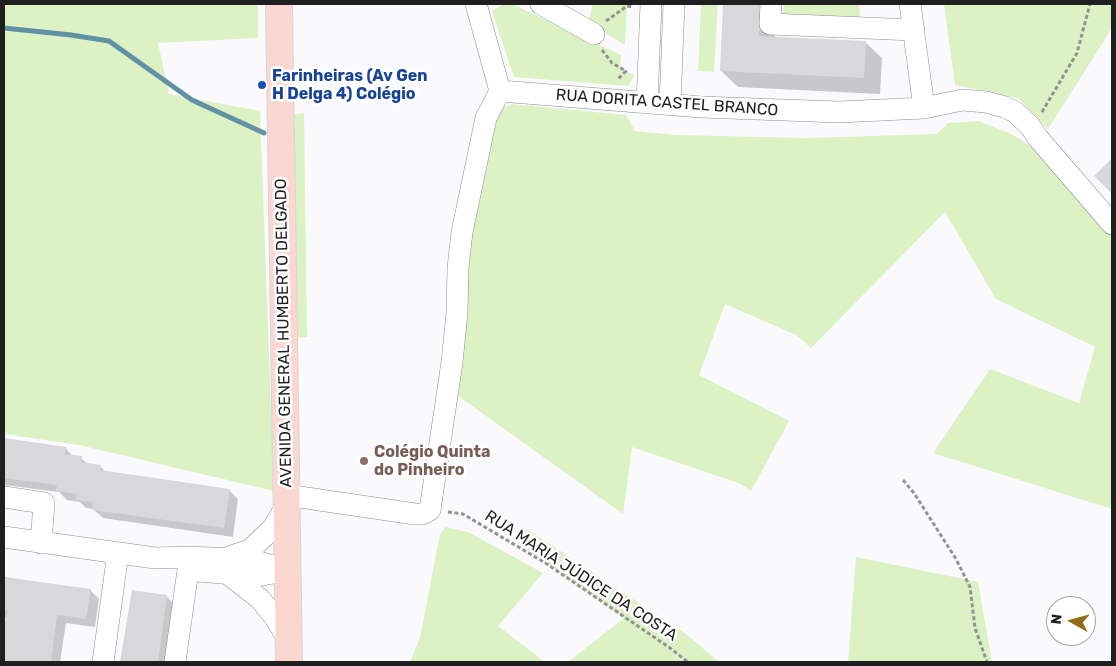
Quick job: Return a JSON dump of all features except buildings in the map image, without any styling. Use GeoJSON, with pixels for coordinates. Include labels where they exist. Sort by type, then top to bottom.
{"type":"FeatureCollection","features":[{"type":"Feature","properties":{"kind":"main road","name":"AVENIDA GENERAL HUMBERTO DELGADO"},"geometry":{"type":"LineString","coordinates":[[280,4],[289,652]]}},
{"type":"Feature","properties":{"kind":"street"},"geometry":{"type":"LineString","coordinates":[[226,566],[250,550],[273,528],[286,500],[415,514],[423,514],[430,510],[452,362],[462,232],[486,118],[500,91],[476,4]]}},
{"type":"Feature","properties":{"kind":"street"},"geometry":{"type":"LineString","coordinates":[[541,4],[594,34]]}},
{"type":"Feature","properties":{"kind":"street"},"geometry":{"type":"LineString","coordinates":[[670,104],[674,4]]}},
{"type":"Feature","properties":{"kind":"street"},"geometry":{"type":"LineString","coordinates":[[771,4],[770,24],[914,30]]}},
{"type":"Feature","properties":{"kind":"street"},"geometry":{"type":"LineString","coordinates":[[910,4],[924,108]]}},
{"type":"Feature","properties":{"kind":"street"},"geometry":{"type":"LineString","coordinates":[[647,102],[651,6]]}},
{"type":"Feature","properties":{"kind":"street","name":"RUA DORITA CASTEL BRANCO"},"geometry":{"type":"LineString","coordinates":[[500,91],[670,104],[839,112],[924,108],[962,100],[986,102],[1015,112],[1030,126],[1038,138],[1112,224]]}},
{"type":"Feature","properties":{"kind":"street"},"geometry":{"type":"LineString","coordinates":[[4,497],[44,503],[41,543]]}},
{"type":"Feature","properties":{"kind":"street"},"geometry":{"type":"LineString","coordinates":[[4,536],[41,543],[226,566],[276,619],[289,652]]}},
{"type":"Feature","properties":{"kind":"street"},"geometry":{"type":"LineString","coordinates":[[103,662],[118,553]]}},
{"type":"Feature","properties":{"kind":"street"},"geometry":{"type":"LineString","coordinates":[[155,558],[188,570],[226,566],[252,560],[288,570]]}},
{"type":"Feature","properties":{"kind":"street"},"geometry":{"type":"LineString","coordinates":[[175,662],[188,570]]}},
{"type":"Feature","properties":{"kind":"path"},"geometry":{"type":"LineString","coordinates":[[1030,126],[1046,107],[1076,53],[1090,4]]}},
{"type":"Feature","properties":{"kind":"path"},"geometry":{"type":"LineString","coordinates":[[612,100],[613,85],[626,71],[612,64],[606,58],[594,34],[596,28],[627,6],[651,6]]}},
{"type":"Feature","properties":{"kind":"path"},"geometry":{"type":"LineString","coordinates":[[903,480],[914,493],[956,559],[970,587],[975,628],[987,662]]}},
{"type":"Feature","properties":{"kind":"path","name":"RUA MARIA JÚDICE DA COSTA"},"geometry":{"type":"LineString","coordinates":[[430,510],[463,514],[547,564],[688,662]]}},
{"type":"Feature","properties":{"kind":"green space"},"geometry":{"type":"Polygon","coordinates":[[[4,4],[258,4],[258,38],[158,43],[169,94],[260,111],[274,491],[79,445],[4,434],[4,4]]]}},
{"type":"Feature","properties":{"kind":"green space"},"geometry":{"type":"Polygon","coordinates":[[[504,4],[512,4],[621,55],[620,69],[635,75],[628,86],[514,77],[492,11],[504,4]]]}},
{"type":"Feature","properties":{"kind":"green space"},"geometry":{"type":"Polygon","coordinates":[[[593,4],[627,4],[625,45],[588,23],[593,4]]]}},
{"type":"Feature","properties":{"kind":"green space"},"geometry":{"type":"Polygon","coordinates":[[[701,4],[718,4],[714,72],[698,71],[701,4]]]}},
{"type":"Feature","properties":{"kind":"green space"},"geometry":{"type":"Polygon","coordinates":[[[784,4],[859,4],[860,18],[783,15],[784,4]]]}},
{"type":"Feature","properties":{"kind":"green space"},"geometry":{"type":"Polygon","coordinates":[[[944,4],[1112,4],[1112,28],[1048,129],[1018,98],[955,85],[944,4]]]}},
{"type":"Feature","properties":{"kind":"green space"},"geometry":{"type":"Polygon","coordinates":[[[511,104],[626,115],[635,131],[675,135],[805,138],[937,134],[948,123],[979,121],[1011,134],[1036,149],[1112,235],[1112,509],[933,453],[990,369],[1079,403],[1095,347],[996,299],[945,212],[811,348],[796,335],[725,304],[699,375],[789,421],[751,491],[741,484],[632,447],[623,514],[454,393],[471,241],[498,111],[511,104]]]}},
{"type":"Feature","properties":{"kind":"green space"},"geometry":{"type":"Polygon","coordinates":[[[304,113],[307,337],[296,338],[292,115],[304,113]]]}},
{"type":"Feature","properties":{"kind":"green space"},"geometry":{"type":"Polygon","coordinates":[[[446,527],[468,532],[543,573],[498,626],[545,662],[410,662],[420,638],[440,534],[446,527]]]}},
{"type":"Feature","properties":{"kind":"green space"},"geometry":{"type":"Polygon","coordinates":[[[527,529],[686,634],[719,662],[568,662],[624,618],[518,543],[527,529]]]}},
{"type":"Feature","properties":{"kind":"green space"},"geometry":{"type":"Polygon","coordinates":[[[856,557],[978,582],[992,662],[848,662],[856,557]]]}},
{"type":"Feature","properties":{"kind":"waterway"},"geometry":{"type":"LineString","coordinates":[[4,28],[109,41],[192,100],[264,133]]}},
{"type":"Feature","properties":{"kind":"place","name":"Farinheiras (Av Gen H Delga 4) Colégio"},"geometry":{"type":"Point","coordinates":[262,85]}},
{"type":"Feature","properties":{"kind":"place","name":"Colégio Quinta do Pinheiro"},"geometry":{"type":"Point","coordinates":[364,461]}}]}
